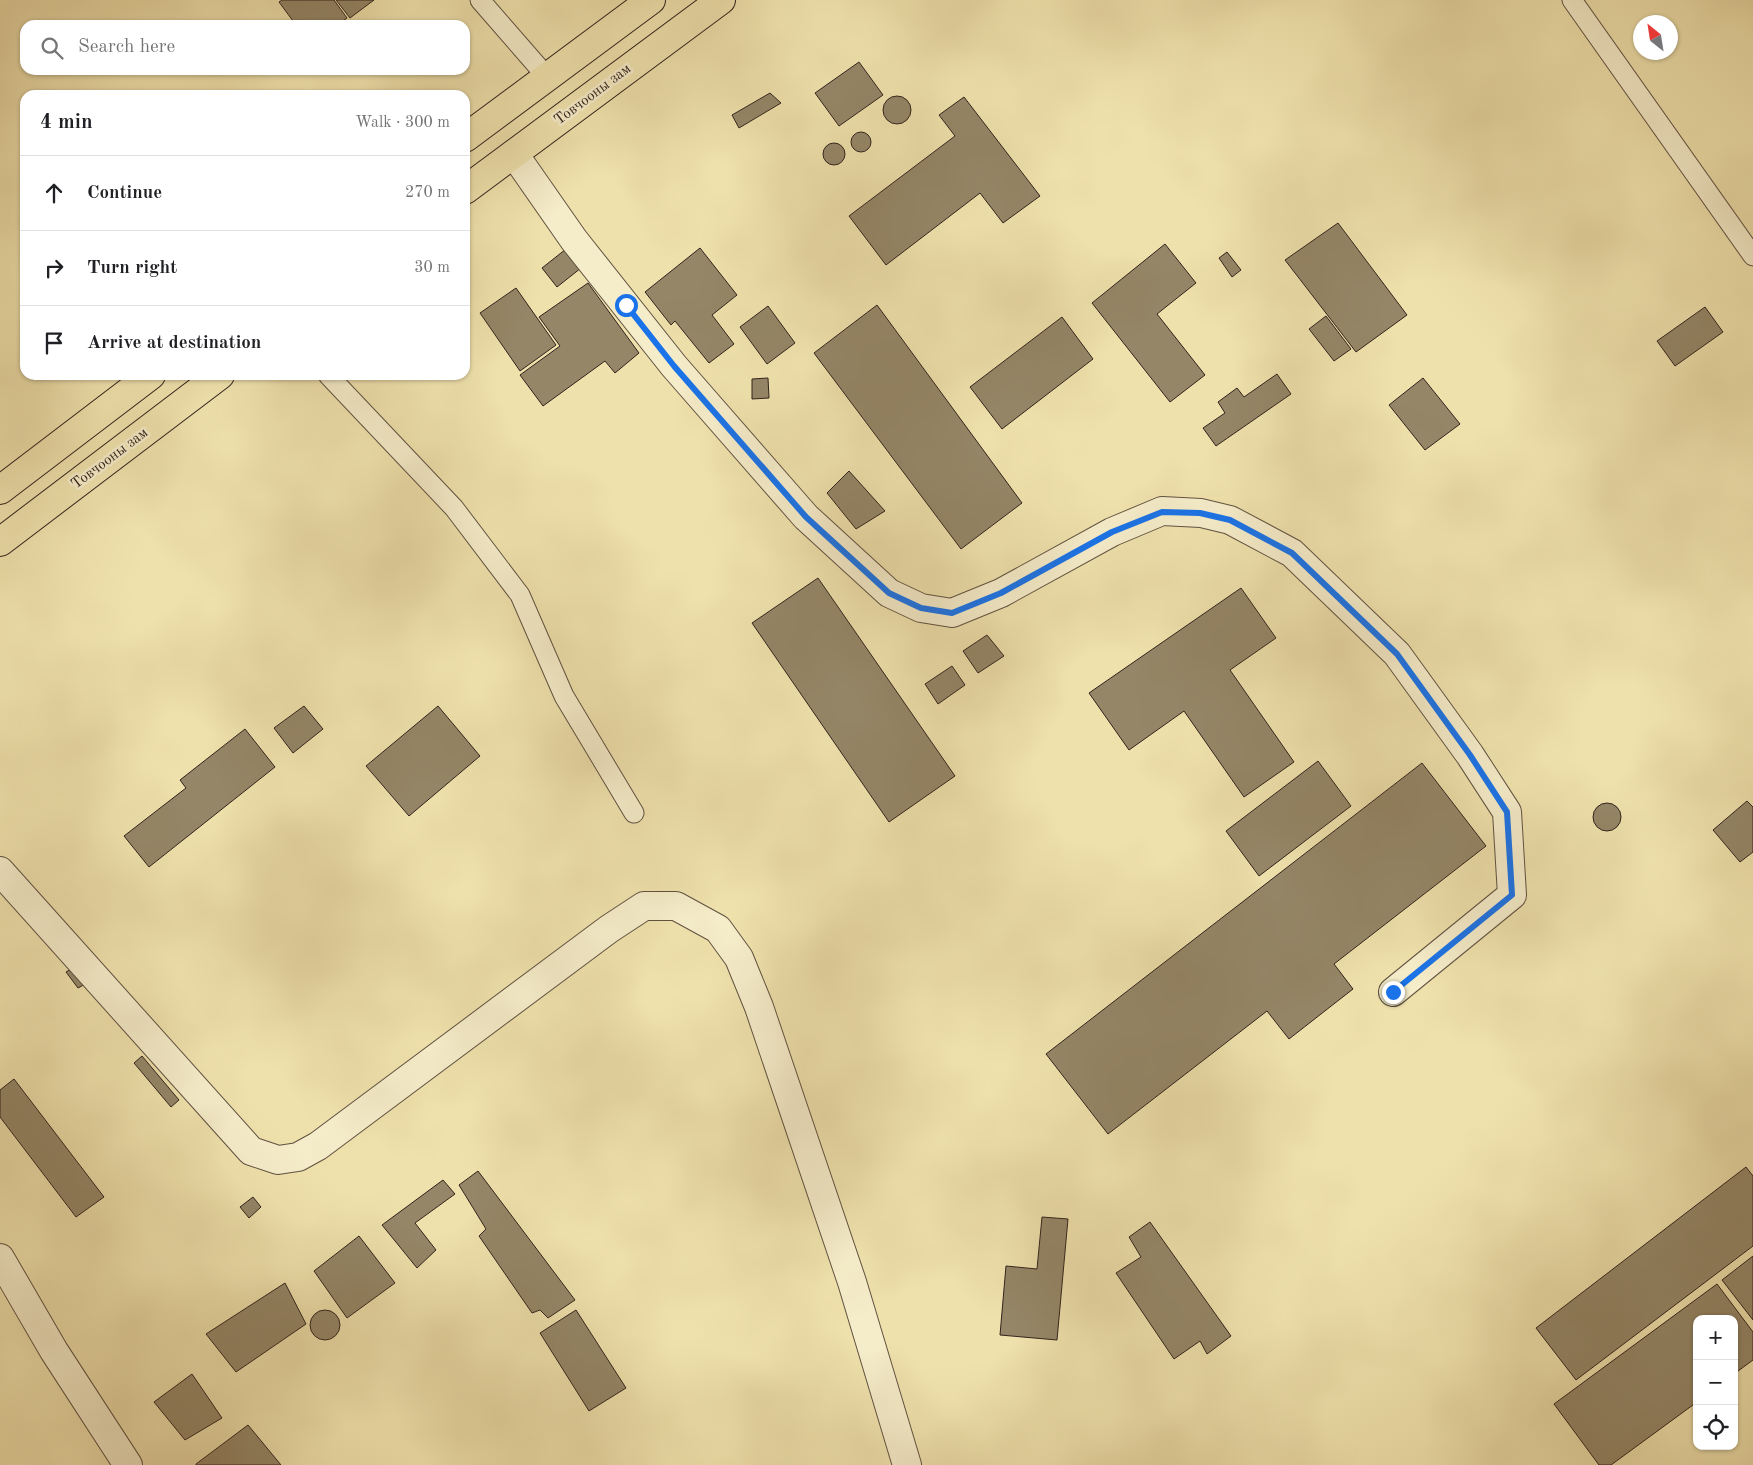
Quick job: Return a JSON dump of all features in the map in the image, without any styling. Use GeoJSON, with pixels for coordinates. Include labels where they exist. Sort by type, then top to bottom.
{"type":"FeatureCollection","features":[{"type":"Feature","properties":{"kind":"highway"},"geometry":{"type":"LineString","coordinates":[[470,134],[650,0]]}},
{"type":"Feature","properties":{"kind":"highway","name":"Товчооны зам"},"geometry":{"type":"LineString","coordinates":[[470,186],[720,0]]}},
{"type":"Feature","properties":{"kind":"highway"},"geometry":{"type":"LineString","coordinates":[[0,490],[144,380]]}},
{"type":"Feature","properties":{"kind":"highway","name":"Товчооны зам"},"geometry":{"type":"LineString","coordinates":[[0,542],[213,380]]}},
{"type":"Feature","properties":{"kind":"street"},"geometry":{"type":"LineString","coordinates":[[514,154],[574,240],[686,380],[806,517],[889,593],[921,608],[952,613],[1001,593],[1112,532],[1162,512],[1200,513],[1230,520],[1292,553],[1397,654],[1470,755],[1507,812],[1512,895],[1393,992]]}},
{"type":"Feature","properties":{"kind":"street"},"geometry":{"type":"LineString","coordinates":[[0,871],[251,1151],[278,1160],[298,1157],[318,1146],[609,929],[644,906],[676,906],[718,929],[739,958],[759,1007],[852,1282],[907,1465]]}},
{"type":"Feature","properties":{"kind":"street"},"geometry":{"type":"LineString","coordinates":[[0,1258],[54,1351],[128,1465]]}},
{"type":"Feature","properties":{"kind":"lane"},"geometry":{"type":"LineString","coordinates":[[480,0],[547,77]]}},
{"type":"Feature","properties":{"kind":"lane"},"geometry":{"type":"LineString","coordinates":[[1572,0],[1753,256]]}},
{"type":"Feature","properties":{"kind":"lane"},"geometry":{"type":"LineString","coordinates":[[333,380],[454,508],[520,595],[564,696],[634,813]]}},
{"type":"Feature","properties":{"kind":"building"},"geometry":{"type":"Polygon","coordinates":[[[282,0],[334,0],[347,18],[344,20],[292,20],[279,2],[282,0]]]}},
{"type":"Feature","properties":{"kind":"building"},"geometry":{"type":"Polygon","coordinates":[[[336,0],[374,0],[350,18],[336,0]]]}},
{"type":"Feature","properties":{"kind":"building"},"geometry":{"type":"Polygon","coordinates":[[[859,62],[883,95],[839,126],[815,93],[859,62]]]}},
{"type":"Feature","properties":{"kind":"building"},"geometry":{"type":"Polygon","coordinates":[[[770,93],[781,103],[739,128],[732,115],[770,93]]]}},
{"type":"Feature","properties":{"kind":"building"},"geometry":{"type":"Polygon","coordinates":[[[897,96],[907,100],[911,110],[907,120],[897,124],[887,120],[883,110],[887,100],[897,96]]]}},
{"type":"Feature","properties":{"kind":"building"},"geometry":{"type":"Polygon","coordinates":[[[964,97],[1040,196],[1003,223],[980,193],[886,265],[849,216],[955,136],[939,115],[964,97]]]}},
{"type":"Feature","properties":{"kind":"building"},"geometry":{"type":"Polygon","coordinates":[[[861,132],[868,135],[871,142],[868,149],[861,152],[854,149],[851,142],[854,135],[861,132]]]}},
{"type":"Feature","properties":{"kind":"building"},"geometry":{"type":"Polygon","coordinates":[[[834,143],[844,150],[845,154],[838,164],[834,165],[824,158],[823,154],[830,144],[834,143]]]}},
{"type":"Feature","properties":{"kind":"building"},"geometry":{"type":"Polygon","coordinates":[[[1338,223],[1407,315],[1356,352],[1285,260],[1338,223]]]}},
{"type":"Feature","properties":{"kind":"building"},"geometry":{"type":"Polygon","coordinates":[[[1165,244],[1196,283],[1157,314],[1205,375],[1170,402],[1092,303],[1165,244]]]}},
{"type":"Feature","properties":{"kind":"building"},"geometry":{"type":"Polygon","coordinates":[[[700,248],[737,295],[712,315],[734,344],[709,363],[675,321],[671,325],[645,292],[700,248]]]}},
{"type":"Feature","properties":{"kind":"building"},"geometry":{"type":"Polygon","coordinates":[[[566,249],[581,268],[557,287],[542,268],[566,249]]]}},
{"type":"Feature","properties":{"kind":"building"},"geometry":{"type":"Polygon","coordinates":[[[1227,252],[1241,270],[1232,277],[1219,258],[1227,252]]]}},
{"type":"Feature","properties":{"kind":"building"},"geometry":{"type":"Polygon","coordinates":[[[588,283],[639,353],[615,373],[605,361],[543,406],[520,375],[560,346],[539,317],[588,283]]]}},
{"type":"Feature","properties":{"kind":"building"},"geometry":{"type":"Polygon","coordinates":[[[516,288],[556,345],[520,371],[480,313],[516,288]]]}},
{"type":"Feature","properties":{"kind":"building"},"geometry":{"type":"Polygon","coordinates":[[[877,305],[1022,503],[961,549],[814,353],[877,305]]]}},
{"type":"Feature","properties":{"kind":"building"},"geometry":{"type":"Polygon","coordinates":[[[768,306],[795,343],[767,364],[740,327],[768,306]]]}},
{"type":"Feature","properties":{"kind":"building"},"geometry":{"type":"Polygon","coordinates":[[[1705,307],[1723,332],[1675,366],[1657,341],[1705,307]]]}},
{"type":"Feature","properties":{"kind":"building"},"geometry":{"type":"Polygon","coordinates":[[[1326,316],[1351,349],[1334,361],[1309,329],[1326,316]]]}},
{"type":"Feature","properties":{"kind":"building"},"geometry":{"type":"Polygon","coordinates":[[[1062,317],[1093,359],[1002,429],[970,387],[1062,317]]]}},
{"type":"Feature","properties":{"kind":"building"},"geometry":{"type":"Polygon","coordinates":[[[1277,374],[1291,394],[1216,446],[1203,428],[1225,413],[1218,402],[1237,388],[1244,397],[1277,374]]]}},
{"type":"Feature","properties":{"kind":"building"},"geometry":{"type":"Polygon","coordinates":[[[768,378],[769,398],[752,399],[752,379],[768,378]]]}},
{"type":"Feature","properties":{"kind":"building"},"geometry":{"type":"Polygon","coordinates":[[[1423,378],[1460,424],[1425,450],[1389,405],[1423,378]]]}},
{"type":"Feature","properties":{"kind":"building"},"geometry":{"type":"Polygon","coordinates":[[[849,471],[885,511],[856,529],[827,493],[849,471]]]}},
{"type":"Feature","properties":{"kind":"building"},"geometry":{"type":"Polygon","coordinates":[[[818,578],[955,776],[889,822],[752,623],[818,578]]]}},
{"type":"Feature","properties":{"kind":"building"},"geometry":{"type":"Polygon","coordinates":[[[1241,588],[1276,638],[1230,670],[1294,762],[1244,797],[1184,711],[1129,750],[1089,693],[1241,588]]]}},
{"type":"Feature","properties":{"kind":"building"},"geometry":{"type":"Polygon","coordinates":[[[987,635],[1004,656],[978,673],[963,651],[987,635]]]}},
{"type":"Feature","properties":{"kind":"building"},"geometry":{"type":"Polygon","coordinates":[[[952,666],[965,685],[938,704],[925,684],[952,666]]]}},
{"type":"Feature","properties":{"kind":"building"},"geometry":{"type":"Polygon","coordinates":[[[304,706],[323,729],[293,753],[274,728],[304,706]]]}},
{"type":"Feature","properties":{"kind":"building"},"geometry":{"type":"Polygon","coordinates":[[[438,706],[480,756],[409,816],[366,766],[438,706]]]}},
{"type":"Feature","properties":{"kind":"building"},"geometry":{"type":"Polygon","coordinates":[[[245,729],[275,767],[149,867],[124,836],[186,788],[180,780],[245,729]]]}},
{"type":"Feature","properties":{"kind":"building"},"geometry":{"type":"Polygon","coordinates":[[[1318,761],[1351,806],[1259,876],[1226,831],[1318,761]]]}},
{"type":"Feature","properties":{"kind":"building"},"geometry":{"type":"Polygon","coordinates":[[[1422,763],[1486,846],[1334,964],[1353,989],[1289,1039],[1267,1011],[1108,1134],[1046,1054],[1422,763]]]}},
{"type":"Feature","properties":{"kind":"building"},"geometry":{"type":"Polygon","coordinates":[[[1747,801],[1753,807],[1753,852],[1740,862],[1713,830],[1747,801]]]}},
{"type":"Feature","properties":{"kind":"building"},"geometry":{"type":"Polygon","coordinates":[[[1607,803],[1617,807],[1621,817],[1617,827],[1607,831],[1597,827],[1593,817],[1597,807],[1607,803]]]}},
{"type":"Feature","properties":{"kind":"building"},"geometry":{"type":"Polygon","coordinates":[[[80,964],[91,981],[78,988],[66,972],[80,964]]]}},
{"type":"Feature","properties":{"kind":"building"},"geometry":{"type":"Polygon","coordinates":[[[142,1056],[179,1100],[171,1107],[134,1063],[142,1056]]]}},
{"type":"Feature","properties":{"kind":"building"},"geometry":{"type":"Polygon","coordinates":[[[14,1079],[104,1197],[76,1217],[0,1117],[0,1090],[14,1079]]]}},
{"type":"Feature","properties":{"kind":"building"},"geometry":{"type":"Polygon","coordinates":[[[1746,1167],[1753,1176],[1753,1246],[1576,1380],[1536,1328],[1746,1167]]]}},
{"type":"Feature","properties":{"kind":"building"},"geometry":{"type":"Polygon","coordinates":[[[478,1171],[575,1300],[548,1318],[540,1310],[532,1313],[479,1236],[486,1229],[459,1185],[478,1171]]]}},
{"type":"Feature","properties":{"kind":"building"},"geometry":{"type":"Polygon","coordinates":[[[443,1180],[455,1194],[415,1223],[436,1250],[417,1268],[382,1225],[443,1180]]]}},
{"type":"Feature","properties":{"kind":"building"},"geometry":{"type":"Polygon","coordinates":[[[253,1197],[261,1207],[249,1218],[240,1207],[253,1197]]]}},
{"type":"Feature","properties":{"kind":"building"},"geometry":{"type":"Polygon","coordinates":[[[1042,1217],[1068,1219],[1057,1340],[1000,1335],[1006,1266],[1037,1269],[1042,1217]]]}},
{"type":"Feature","properties":{"kind":"building"},"geometry":{"type":"Polygon","coordinates":[[[1150,1222],[1231,1336],[1207,1354],[1200,1341],[1174,1359],[1116,1273],[1141,1257],[1129,1237],[1150,1222]]]}},
{"type":"Feature","properties":{"kind":"building"},"geometry":{"type":"Polygon","coordinates":[[[359,1236],[395,1283],[347,1318],[314,1271],[359,1236]]]}},
{"type":"Feature","properties":{"kind":"building"},"geometry":{"type":"Polygon","coordinates":[[[1753,1256],[1753,1320],[1722,1280],[1753,1256]]]}},
{"type":"Feature","properties":{"kind":"building"},"geometry":{"type":"Polygon","coordinates":[[[285,1283],[306,1324],[236,1372],[206,1334],[285,1283]]]}},
{"type":"Feature","properties":{"kind":"building"},"geometry":{"type":"Polygon","coordinates":[[[1717,1284],[1753,1332],[1753,1360],[1738,1371],[1738,1315],[1693,1315],[1693,1405],[1611,1465],[1599,1465],[1554,1404],[1717,1284]]]}},
{"type":"Feature","properties":{"kind":"building"},"geometry":{"type":"Polygon","coordinates":[[[325,1310],[336,1314],[340,1325],[336,1336],[325,1340],[314,1336],[310,1325],[314,1314],[325,1310]]]}},
{"type":"Feature","properties":{"kind":"building"},"geometry":{"type":"Polygon","coordinates":[[[576,1310],[626,1388],[589,1411],[540,1333],[576,1310]]]}},
{"type":"Feature","properties":{"kind":"building"},"geometry":{"type":"Polygon","coordinates":[[[192,1374],[222,1418],[185,1440],[154,1402],[192,1374]]]}},
{"type":"Feature","properties":{"kind":"building"},"geometry":{"type":"Polygon","coordinates":[[[248,1425],[281,1465],[196,1465],[196,1464],[248,1425]]]}},
{"type":"Feature","properties":{"kind":"route"},"geometry":{"type":"LineString","coordinates":[[626,305],[674,366],[806,517],[889,593],[921,608],[952,613],[1001,593],[1112,532],[1162,512],[1200,513],[1230,520],[1292,553],[1397,654],[1470,755],[1507,812],[1512,895],[1393,992]]}}]}
